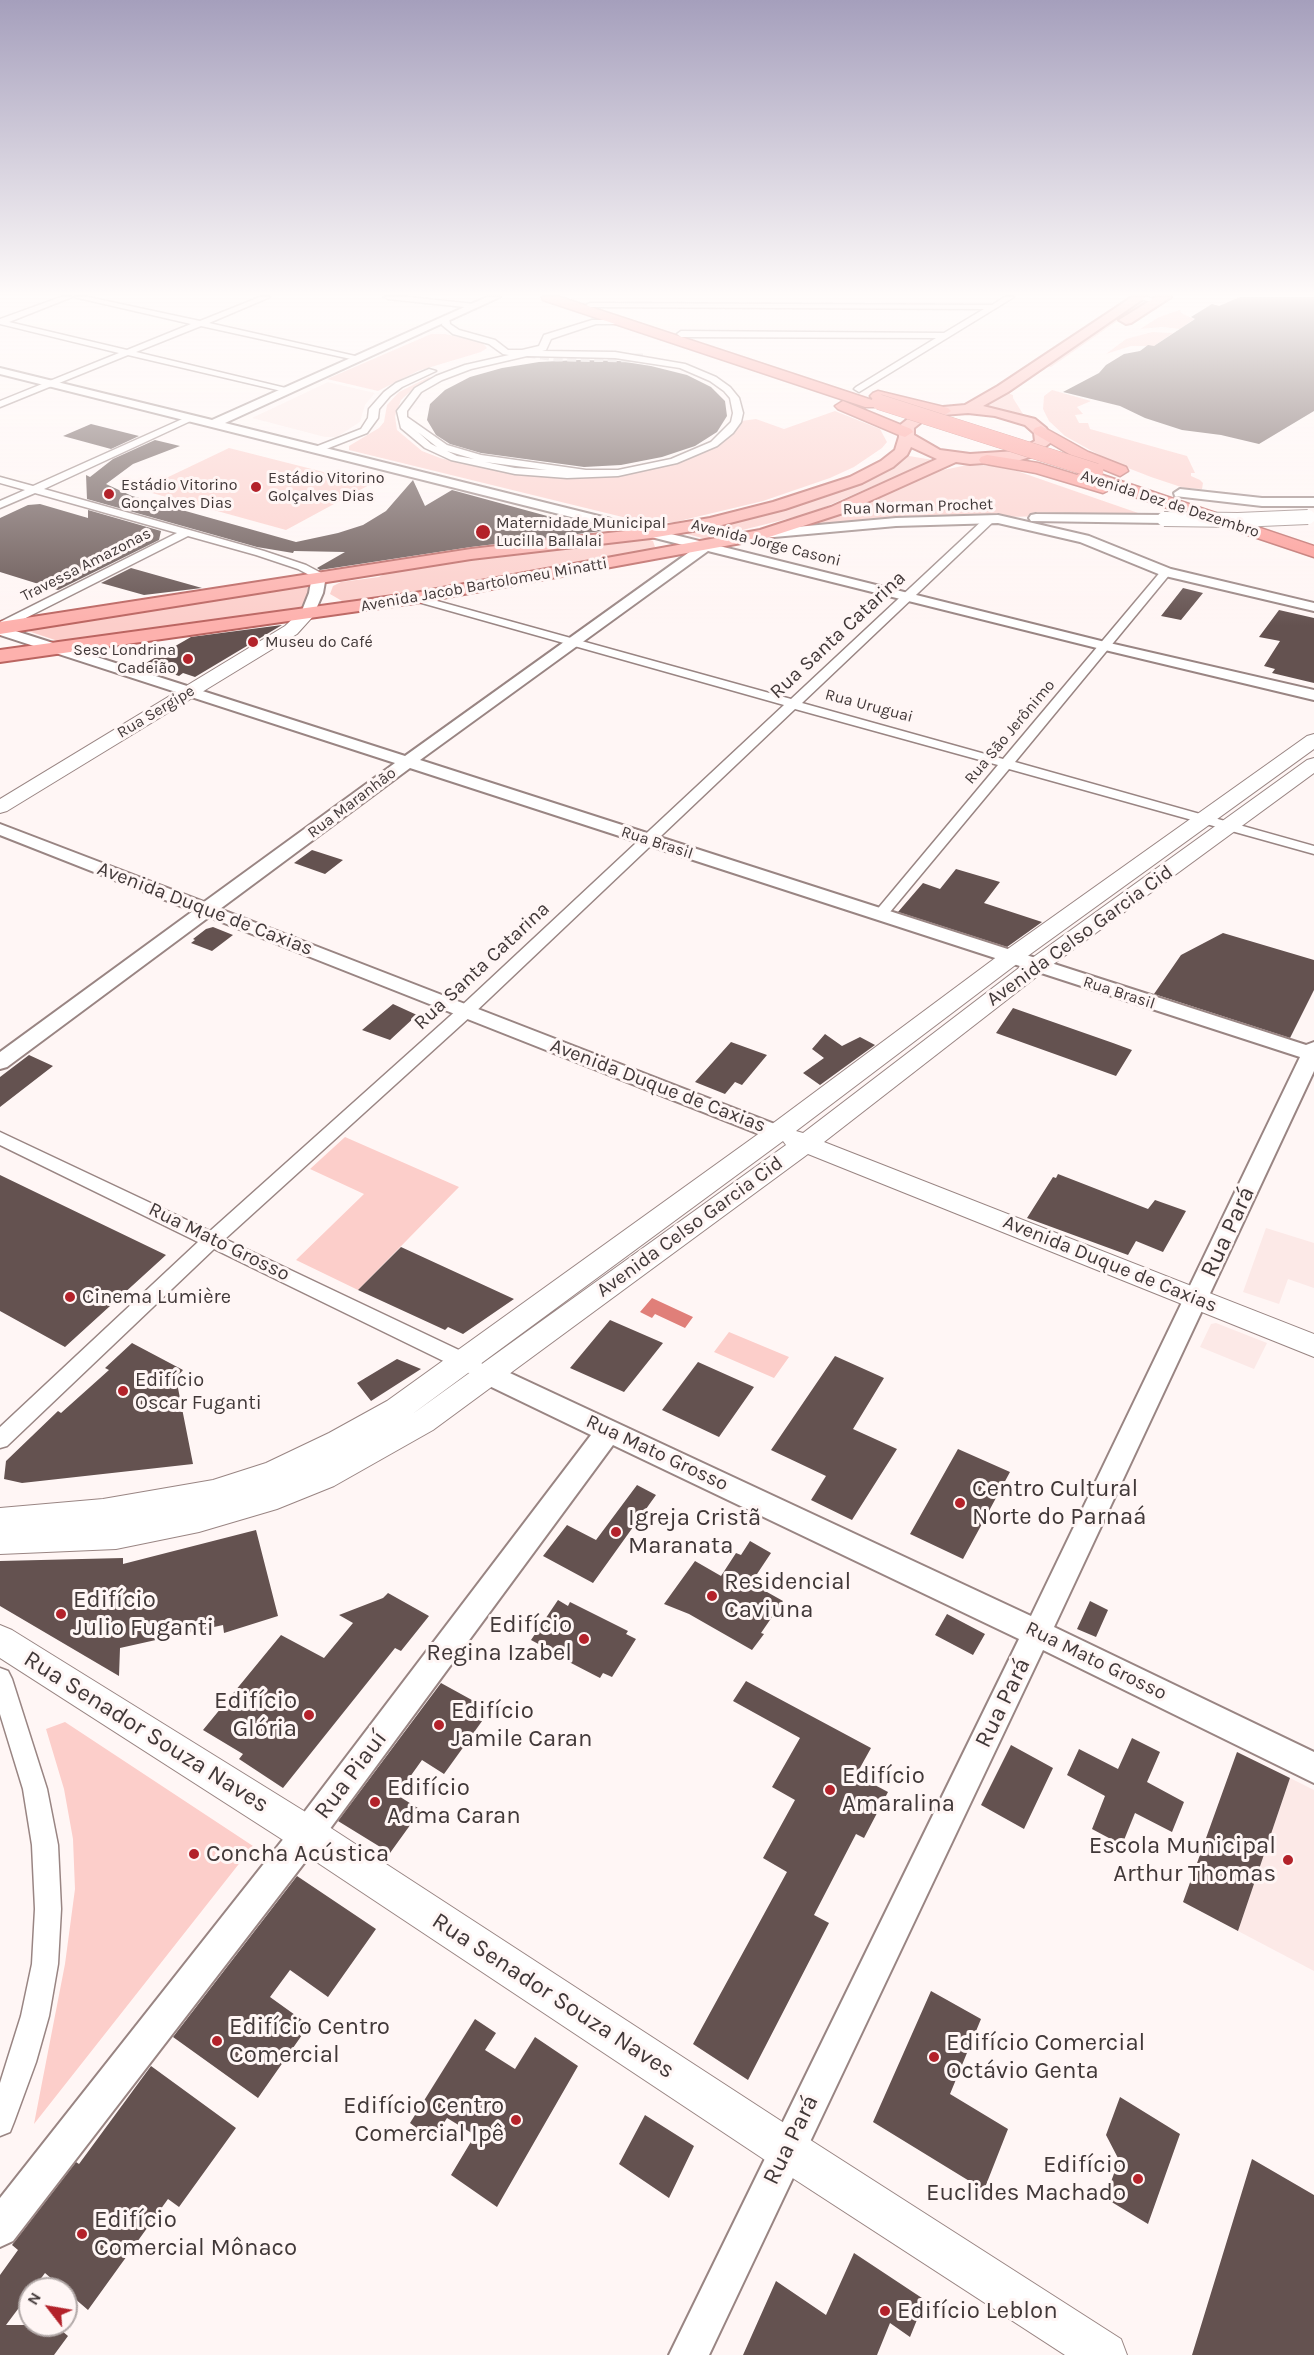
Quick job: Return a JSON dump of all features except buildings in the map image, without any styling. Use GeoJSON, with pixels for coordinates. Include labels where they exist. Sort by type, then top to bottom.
{"type":"FeatureCollection","features":[{"type":"Feature","properties":{"kind":"highway"},"geometry":{"type":"LineString","coordinates":[[845,407],[906,435]]}},
{"type":"Feature","properties":{"kind":"highway","name":"Avenida Dez de Dezembro"},"geometry":{"type":"LineString","coordinates":[[887,407],[1217,515],[1314,552]]}},
{"type":"Feature","properties":{"kind":"highway"},"geometry":{"type":"LineString","coordinates":[[923,407],[943,411]]}},
{"type":"Feature","properties":{"kind":"highway"},"geometry":{"type":"LineString","coordinates":[[1036,427],[1083,455],[1180,493],[1217,515]]}},
{"type":"Feature","properties":{"kind":"highway"},"geometry":{"type":"LineString","coordinates":[[987,460],[1038,468],[1127,496],[1217,515]]}},
{"type":"Feature","properties":{"kind":"highway","name":"Avenida Dez de Dezembro"},"geometry":{"type":"LineString","coordinates":[[1217,515],[1314,542]]}},
{"type":"Feature","properties":{"kind":"main road"},"geometry":{"type":"LineString","coordinates":[[968,409],[972,407]]}},
{"type":"Feature","properties":{"kind":"main road"},"geometry":{"type":"LineString","coordinates":[[1026,407],[1036,427],[1042,443],[1028,453],[987,460],[953,458],[924,449],[906,435],[911,421],[943,411],[968,409],[1009,414],[1036,427]]}},
{"type":"Feature","properties":{"kind":"main road","name":"Avenida Jacob Bartolomeu Minatti"},"geometry":{"type":"LineString","coordinates":[[0,628],[318,585],[570,540],[651,533],[711,523],[830,490],[887,464],[902,452],[906,435]]}},
{"type":"Feature","properties":{"kind":"main road","name":"Avenida Jacob Bartolomeu Minatti"},"geometry":{"type":"LineString","coordinates":[[0,656],[415,598],[706,546],[763,534],[837,510],[953,458]]}},
{"type":"Feature","properties":{"kind":"main road"},"geometry":{"type":"LineString","coordinates":[[318,585],[331,602],[356,606]]}},
{"type":"Feature","properties":{"kind":"main road","name":"Rua Sergipe"},"geometry":{"type":"LineString","coordinates":[[0,807],[291,630],[308,613]]}},
{"type":"Feature","properties":{"kind":"main road","name":"Avenida Celso Garcia Cid"},"geometry":{"type":"LineString","coordinates":[[0,1541],[130,1534],[199,1519],[277,1496],[323,1477],[423,1422],[476,1367],[777,1132],[1010,958],[1314,740]]}},
{"type":"Feature","properties":{"kind":"main road"},"geometry":{"type":"LineString","coordinates":[[1280,764],[1306,769]]}},
{"type":"Feature","properties":{"kind":"main road","name":"Avenida Celso Garcia Cid"},"geometry":{"type":"LineString","coordinates":[[0,1521],[132,1508],[213,1493],[245,1483],[275,1473],[340,1442],[476,1367],[806,1143],[1036,966],[1306,769]]}},
{"type":"Feature","properties":{"kind":"main road"},"geometry":{"type":"LineString","coordinates":[[1248,787],[1270,795]]}},
{"type":"Feature","properties":{"kind":"main road"},"geometry":{"type":"LineString","coordinates":[[1126,874],[1149,885]]}},
{"type":"Feature","properties":{"kind":"main road"},"geometry":{"type":"LineString","coordinates":[[922,1024],[946,1035]]}},
{"type":"Feature","properties":{"kind":"main road"},"geometry":{"type":"LineString","coordinates":[[854,1075],[877,1088]]}},
{"type":"Feature","properties":{"kind":"main road","name":"Avenida Duque de Caxias"},"geometry":{"type":"LineString","coordinates":[[777,1132],[1314,1346]]}},
{"type":"Feature","properties":{"kind":"main road","name":"Rua Senador Souza Naves"},"geometry":{"type":"LineString","coordinates":[[0,1640],[307,1834],[786,2149],[1105,2355]]}},
{"type":"Feature","properties":{"kind":"street","name":"Avenida Jorge Casoni"},"geometry":{"type":"LineString","coordinates":[[147,407],[1105,646],[1314,695]]}},
{"type":"Feature","properties":{"kind":"street"},"geometry":{"type":"LineString","coordinates":[[214,424],[252,407]]}},
{"type":"Feature","properties":{"kind":"street"},"geometry":{"type":"LineString","coordinates":[[318,449],[364,431],[370,424],[377,407]]}},
{"type":"Feature","properties":{"kind":"street"},"geometry":{"type":"LineString","coordinates":[[403,407],[405,426],[422,442],[440,453],[462,461],[493,468],[535,473],[618,473],[687,457],[706,449],[726,435],[736,422],[736,407]]}},
{"type":"Feature","properties":{"kind":"street"},"geometry":{"type":"LineString","coordinates":[[0,505],[192,418]]}},
{"type":"Feature","properties":{"kind":"street"},"geometry":{"type":"LineString","coordinates":[[0,480],[291,563],[315,572],[318,585],[308,613]]}},
{"type":"Feature","properties":{"kind":"street"},"geometry":{"type":"LineString","coordinates":[[1180,493],[1262,502],[1314,502]]}},
{"type":"Feature","properties":{"kind":"street"},"geometry":{"type":"LineString","coordinates":[[994,519],[1067,517],[1238,520],[1311,517]]}},
{"type":"Feature","properties":{"kind":"street","name":"Rua Norman Prochet"},"geometry":{"type":"LineString","coordinates":[[763,534],[886,523],[994,519],[1084,539],[1166,572],[1314,607]]}},
{"type":"Feature","properties":{"kind":"street","name":"Rua Santa Catarina"},"geometry":{"type":"LineString","coordinates":[[0,1440],[213,1239],[465,1012],[994,519]]}},
{"type":"Feature","properties":{"kind":"street","name":"Travessa Amazonas"},"geometry":{"type":"LineString","coordinates":[[0,628],[186,533]]}},
{"type":"Feature","properties":{"kind":"street","name":"Rua Maranhão"},"geometry":{"type":"LineString","coordinates":[[0,1062],[407,762],[706,546]]}},
{"type":"Feature","properties":{"kind":"street","name":"Rua São Jerônimo"},"geometry":{"type":"LineString","coordinates":[[880,915],[1166,572]]}},
{"type":"Feature","properties":{"kind":"street","name":"Rua Uruguai"},"geometry":{"type":"LineString","coordinates":[[415,598],[1314,850]]}},
{"type":"Feature","properties":{"kind":"street","name":"Rua Brasil"},"geometry":{"type":"LineString","coordinates":[[0,628],[189,692],[1010,958],[1313,1053]]}},
{"type":"Feature","properties":{"kind":"street","name":"Avenida Duque de Caxias"},"geometry":{"type":"LineString","coordinates":[[0,829],[777,1132]]}},
{"type":"Feature","properties":{"kind":"street","name":"Rua Pará"},"geometry":{"type":"LineString","coordinates":[[689,2355],[1313,1053]]}},
{"type":"Feature","properties":{"kind":"street","name":"Rua Mato Grosso"},"geometry":{"type":"LineString","coordinates":[[0,1138],[609,1431],[1037,1633],[1314,1768]]}},
{"type":"Feature","properties":{"kind":"street","name":"Rua Piauí"},"geometry":{"type":"LineString","coordinates":[[0,2228],[307,1834],[609,1431]]}},
{"type":"Feature","properties":{"kind":"street"},"geometry":{"type":"LineString","coordinates":[[0,1679],[35,1789],[45,1845],[48,1909],[45,1964],[35,2016],[22,2062],[0,2122]]}},
{"type":"Feature","properties":{"kind":"shaded area"},"geometry":{"type":"Polygon","coordinates":[[[275,407],[364,407],[360,422],[337,437],[325,437],[252,418],[275,407]]]}},
{"type":"Feature","properties":{"kind":"shaded area"},"geometry":{"type":"Polygon","coordinates":[[[387,407],[398,407],[395,416],[397,430],[422,451],[440,458],[506,473],[547,476],[637,472],[679,461],[710,449],[741,421],[756,419],[784,429],[835,411],[880,429],[887,442],[854,467],[830,478],[763,501],[675,522],[647,523],[349,450],[349,446],[379,428],[384,422],[387,407]]]}},
{"type":"Feature","properties":{"kind":"shaded area"},"geometry":{"type":"Polygon","coordinates":[[[988,407],[1019,407],[1023,414],[988,407]]]}},
{"type":"Feature","properties":{"kind":"shaded area"},"geometry":{"type":"Polygon","coordinates":[[[1043,407],[1077,407],[1083,414],[1075,415],[1079,423],[1088,423],[1090,429],[1187,456],[1195,473],[1191,473],[1191,476],[1203,483],[1202,489],[1184,488],[1110,461],[1065,436],[1049,421],[1043,407]]]}},
{"type":"Feature","properties":{"kind":"shaded area","name":"Estádio Vitorino Golçalves Dias"},"geometry":{"type":"Polygon","coordinates":[[[229,448],[371,484],[286,530],[141,490],[229,448]]]}},
{"type":"Feature","properties":{"kind":"shaded area"},"geometry":{"type":"Polygon","coordinates":[[[909,456],[933,460],[811,513],[706,539],[679,532],[769,514],[851,488],[909,456]]]}},
{"type":"Feature","properties":{"kind":"shaded area"},"geometry":{"type":"Polygon","coordinates":[[[967,465],[994,466],[1017,471],[1141,514],[870,520],[810,525],[929,473],[967,465]]]}},
{"type":"Feature","properties":{"kind":"shaded area"},"geometry":{"type":"Polygon","coordinates":[[[623,538],[647,539],[653,541],[655,547],[650,551],[353,602],[342,601],[330,594],[333,586],[341,582],[379,577],[390,571],[623,538]]]}},
{"type":"Feature","properties":{"kind":"shaded area"},"geometry":{"type":"Polygon","coordinates":[[[312,581],[302,610],[67,644],[19,628],[312,581]]]}},
{"type":"Feature","properties":{"kind":"shaded area"},"geometry":{"type":"Polygon","coordinates":[[[345,1137],[459,1187],[358,1290],[296,1260],[364,1194],[310,1169],[345,1137]]]}},
{"type":"Feature","properties":{"kind":"shaded area"},"geometry":{"type":"Polygon","coordinates":[[[1266,1228],[1314,1243],[1314,1288],[1288,1279],[1279,1304],[1243,1292],[1266,1228]]]}},
{"type":"Feature","properties":{"kind":"shaded area"},"geometry":{"type":"Polygon","coordinates":[[[652,1298],[693,1317],[685,1328],[655,1314],[652,1318],[640,1312],[652,1298]]]}},
{"type":"Feature","properties":{"kind":"shaded area"},"geometry":{"type":"Polygon","coordinates":[[[1216,1323],[1267,1343],[1254,1369],[1200,1347],[1211,1324],[1216,1323]]]}},
{"type":"Feature","properties":{"kind":"shaded area"},"geometry":{"type":"Polygon","coordinates":[[[729,1332],[789,1357],[774,1378],[714,1352],[729,1332]]]}},
{"type":"Feature","properties":{"kind":"shaded area"},"geometry":{"type":"Polygon","coordinates":[[[65,1722],[253,1846],[34,2124],[65,1964],[75,1889],[73,1839],[64,1789],[46,1729],[65,1722]]]}},
{"type":"Feature","properties":{"kind":"shaded area","name":"Escola Municipal Arthur Thomas"},"geometry":{"type":"Polygon","coordinates":[[[1290,1778],[1314,1790],[1314,1971],[1238,1931],[1290,1778]]]}},
{"type":"Feature","properties":{"kind":"place","name":"Estádio Vitorino Golçalves Dias"},"geometry":{"type":"Point","coordinates":[256,487]}},
{"type":"Feature","properties":{"kind":"place","name":"Estádio Vitorino Gonçalves Dias"},"geometry":{"type":"Point","coordinates":[109,494]}},
{"type":"Feature","properties":{"kind":"place","name":"Maternidade Municipal Lucilla Ballalai"},"geometry":{"type":"Point","coordinates":[483,532]}},
{"type":"Feature","properties":{"kind":"place","name":"Museu do Café"},"geometry":{"type":"Point","coordinates":[253,642]}},
{"type":"Feature","properties":{"kind":"place","name":"Sesc Londrina Cadeião"},"geometry":{"type":"Point","coordinates":[188,659]}},
{"type":"Feature","properties":{"kind":"place","name":"Cinema Lumière"},"geometry":{"type":"Point","coordinates":[70,1297]}},
{"type":"Feature","properties":{"kind":"place","name":"Edifício Oscar Fuganti"},"geometry":{"type":"Point","coordinates":[123,1391]}},
{"type":"Feature","properties":{"kind":"place","name":"Centro Cultural Norte do Parnaá"},"geometry":{"type":"Point","coordinates":[960,1503]}},
{"type":"Feature","properties":{"kind":"place","name":"Igreja Cristã Maranata"},"geometry":{"type":"Point","coordinates":[616,1532]}},
{"type":"Feature","properties":{"kind":"place","name":"Residencial Caviuna"},"geometry":{"type":"Point","coordinates":[712,1596]}},
{"type":"Feature","properties":{"kind":"place","name":"Edifício Julio Fuganti"},"geometry":{"type":"Point","coordinates":[61,1614]}},
{"type":"Feature","properties":{"kind":"place","name":"Edifício Regina Izabel"},"geometry":{"type":"Point","coordinates":[584,1639]}},
{"type":"Feature","properties":{"kind":"place","name":"Edifício Glória"},"geometry":{"type":"Point","coordinates":[309,1715]}},
{"type":"Feature","properties":{"kind":"place","name":"Edifício Jamile Caran"},"geometry":{"type":"Point","coordinates":[439,1725]}},
{"type":"Feature","properties":{"kind":"place","name":"Edifício Amaralina"},"geometry":{"type":"Point","coordinates":[830,1790]}},
{"type":"Feature","properties":{"kind":"place","name":"Edifício Adma Caran"},"geometry":{"type":"Point","coordinates":[375,1802]}},
{"type":"Feature","properties":{"kind":"place","name":"Concha Acústica"},"geometry":{"type":"Point","coordinates":[194,1854]}},
{"type":"Feature","properties":{"kind":"place","name":"Escola Municipal Arthur Thomas"},"geometry":{"type":"Point","coordinates":[1288,1860]}},
{"type":"Feature","properties":{"kind":"place","name":"Edifício Centro Comercial"},"geometry":{"type":"Point","coordinates":[217,2041]}},
{"type":"Feature","properties":{"kind":"place","name":"Edifício Comercial Octávio Genta"},"geometry":{"type":"Point","coordinates":[934,2057]}},
{"type":"Feature","properties":{"kind":"place","name":"Edifício Centro Comercial Ipê"},"geometry":{"type":"Point","coordinates":[516,2120]}},
{"type":"Feature","properties":{"kind":"place","name":"Edifício Euclides Machado"},"geometry":{"type":"Point","coordinates":[1138,2179]}},
{"type":"Feature","properties":{"kind":"place","name":"Edifício Comercial Mônaco"},"geometry":{"type":"Point","coordinates":[82,2234]}},
{"type":"Feature","properties":{"kind":"place","name":"Edifício Leblon"},"geometry":{"type":"Point","coordinates":[885,2311]}}]}
